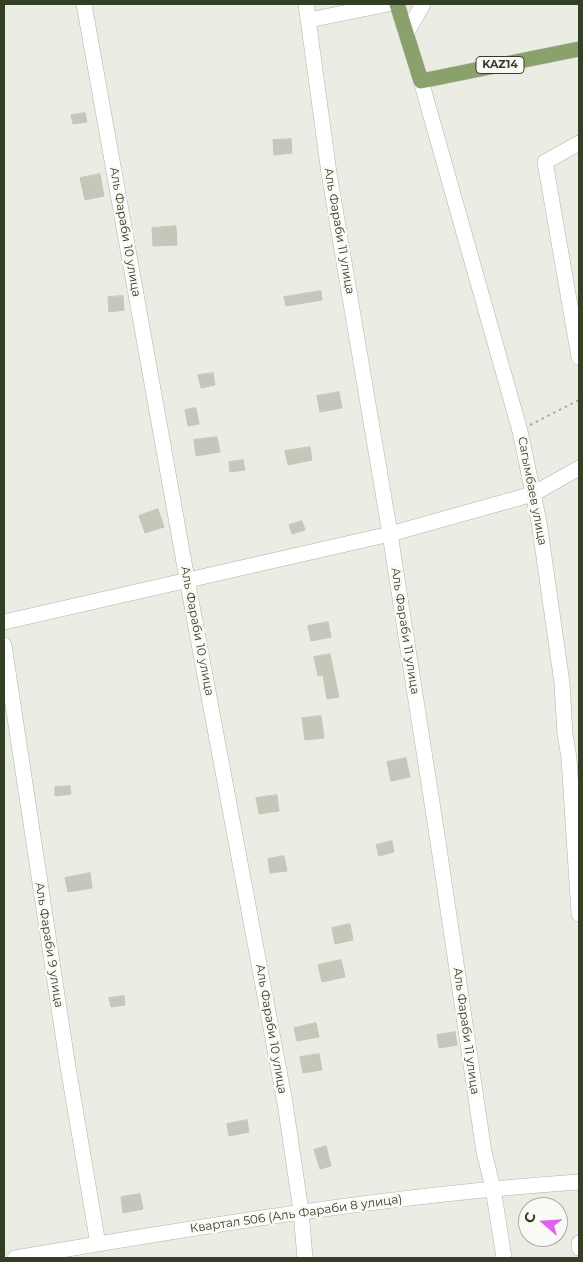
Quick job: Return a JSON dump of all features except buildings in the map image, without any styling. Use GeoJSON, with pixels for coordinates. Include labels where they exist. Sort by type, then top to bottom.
{"type":"FeatureCollection","features":[{"type":"Feature","properties":{"kind":"main road"},"geometry":{"type":"LineString","coordinates":[[397,4],[421,81]]}},
{"type":"Feature","properties":{"kind":"main road","name":"KAZ14"},"geometry":{"type":"LineString","coordinates":[[421,81],[578,51]]}},
{"type":"Feature","properties":{"kind":"street","name":"Аль Фараби 10 улица"},"geometry":{"type":"LineString","coordinates":[[84,4],[187,579],[285,1103],[301,1212],[305,1258]]}},
{"type":"Feature","properties":{"kind":"street","name":"Аль Фараби 11 улица"},"geometry":{"type":"LineString","coordinates":[[306,4],[329,173],[390,534],[439,845],[484,1152],[504,1258]]}},
{"type":"Feature","properties":{"kind":"street"},"geometry":{"type":"LineString","coordinates":[[308,20],[388,4]]}},
{"type":"Feature","properties":{"kind":"street"},"geometry":{"type":"LineString","coordinates":[[406,34],[423,4]]}},
{"type":"Feature","properties":{"kind":"street","name":"Сагымбаев улица"},"geometry":{"type":"LineString","coordinates":[[421,81],[520,430],[539,522],[562,683],[579,914]]}},
{"type":"Feature","properties":{"kind":"street"},"geometry":{"type":"LineString","coordinates":[[579,143],[545,162],[579,357]]}},
{"type":"Feature","properties":{"kind":"street"},"geometry":{"type":"LineString","coordinates":[[4,622],[390,534],[533,494],[579,468]]}},
{"type":"Feature","properties":{"kind":"street","name":"Аль Фараби 9 улица"},"geometry":{"type":"LineString","coordinates":[[4,645],[67,1060],[91,1249]]}},
{"type":"Feature","properties":{"kind":"street"},"geometry":{"type":"LineString","coordinates":[[565,734],[579,745]]}},
{"type":"Feature","properties":{"kind":"street","name":"Квартал 506 (Аль Фараби 8 улица)"},"geometry":{"type":"LineString","coordinates":[[15,1258],[91,1249],[301,1212],[492,1188],[579,1182]]}},
{"type":"Feature","properties":{"kind":"street"},"geometry":{"type":"LineString","coordinates":[[579,1243],[579,1248]]}},
{"type":"Feature","properties":{"kind":"path"},"geometry":{"type":"LineString","coordinates":[[520,430],[579,400]]}}]}
